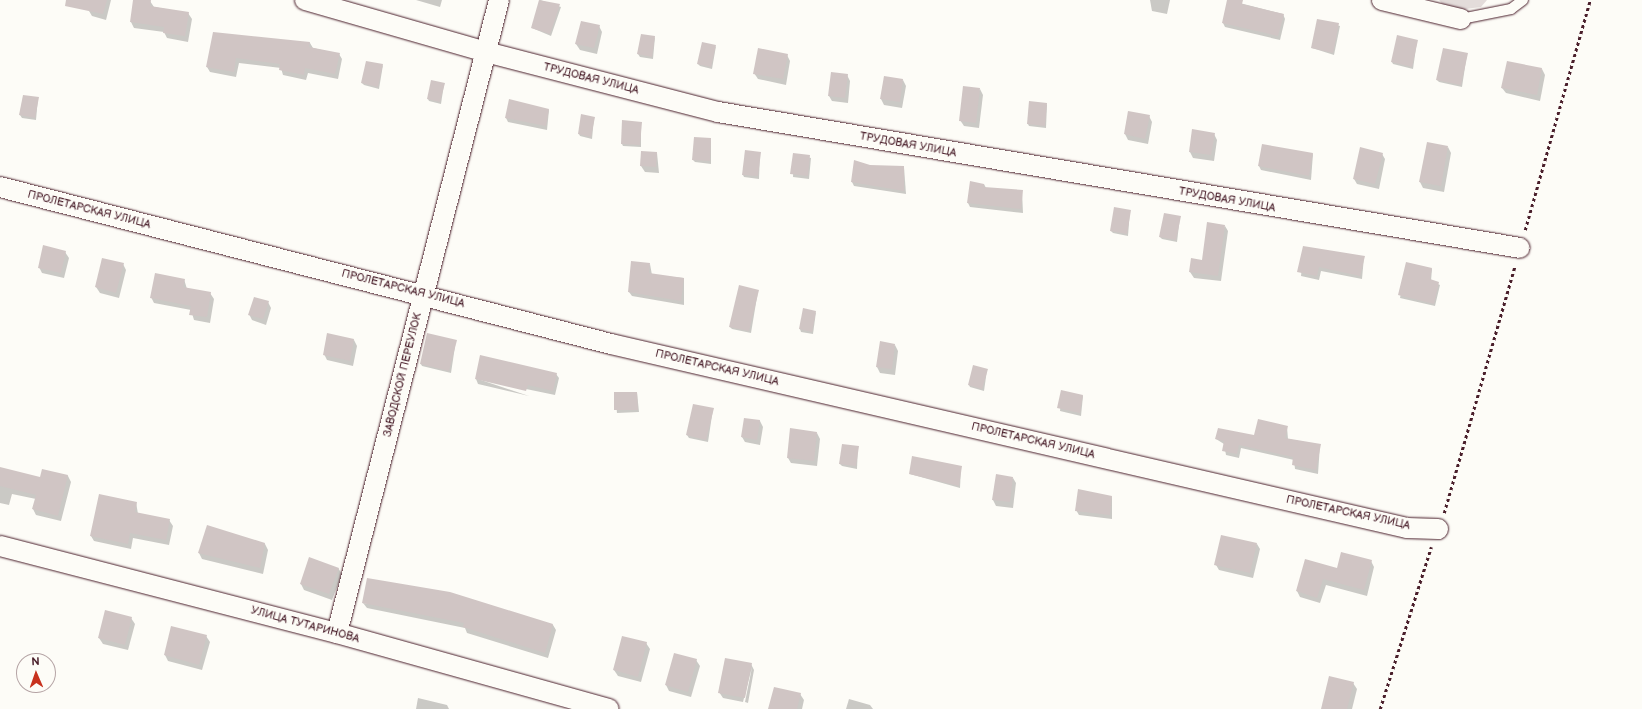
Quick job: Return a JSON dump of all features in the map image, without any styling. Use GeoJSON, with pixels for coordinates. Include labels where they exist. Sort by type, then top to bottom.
{"type":"FeatureCollection","features":[{"type":"Feature","properties":{"kind":"street","name":"ТРУДОВАЯ УЛИЦА"},"geometry":{"type":"LineString","coordinates":[[304,0],[486,52],[718,112],[1520,248]]}},
{"type":"Feature","properties":{"kind":"street","name":"ЗАВОДСКОЙ ПЕРЕУЛОК"},"geometry":{"type":"LineString","coordinates":[[337,633],[499,0]]}},
{"type":"Feature","properties":{"kind":"street"},"geometry":{"type":"LineString","coordinates":[[1382,0],[1461,19]]}},
{"type":"Feature","properties":{"kind":"street","name":"ПРОЛЕТАРСКАЯ УЛИЦА"},"geometry":{"type":"LineString","coordinates":[[0,187],[424,294],[626,347],[1407,528],[1438,529]]}},
{"type":"Feature","properties":{"kind":"street","name":"УЛИЦА ТУТАРИНОВА"},"geometry":{"type":"LineString","coordinates":[[0,546],[337,633],[609,709]]}},
{"type":"Feature","properties":{"kind":"lane"},"geometry":{"type":"LineString","coordinates":[[1461,19],[1511,9],[1523,0]]}},
{"type":"Feature","properties":{"kind":"path"},"geometry":{"type":"LineString","coordinates":[[1380,709],[1438,529],[1456,481],[1590,0]]}},
{"type":"Feature","properties":{"kind":"shaded area"},"geometry":{"type":"Polygon","coordinates":[[[1439,0],[1487,0],[1481,7],[1449,11],[1439,0]]]}},
{"type":"Feature","properties":{"kind":"building"},"geometry":{"type":"Polygon","coordinates":[[[66,0],[107,0],[103,14],[65,6],[66,0]]]}},
{"type":"Feature","properties":{"kind":"building"},"geometry":{"type":"Polygon","coordinates":[[[133,0],[151,0],[150,6],[189,12],[185,36],[163,33],[164,27],[130,22],[133,0]]]}},
{"type":"Feature","properties":{"kind":"building"},"geometry":{"type":"Polygon","coordinates":[[[539,0],[560,4],[550,34],[531,28],[539,0]]]}},
{"type":"Feature","properties":{"kind":"building"},"geometry":{"type":"Polygon","coordinates":[[[1227,0],[1243,0],[1242,4],[1284,14],[1278,36],[1222,23],[1227,0]]]}},
{"type":"Feature","properties":{"kind":"building"},"geometry":{"type":"Polygon","coordinates":[[[1317,19],[1339,23],[1333,53],[1311,48],[1317,19]]]}},
{"type":"Feature","properties":{"kind":"building"},"geometry":{"type":"Polygon","coordinates":[[[581,21],[600,25],[594,48],[575,44],[581,21]]]}},
{"type":"Feature","properties":{"kind":"building"},"geometry":{"type":"Polygon","coordinates":[[[213,32],[310,42],[309,47],[340,53],[335,74],[305,68],[304,75],[279,70],[280,64],[236,58],[234,72],[206,67],[213,32]]]}},
{"type":"Feature","properties":{"kind":"building"},"geometry":{"type":"Polygon","coordinates":[[[641,34],[655,36],[652,57],[637,54],[641,34]]]}},
{"type":"Feature","properties":{"kind":"building"},"geometry":{"type":"Polygon","coordinates":[[[1397,35],[1418,40],[1412,67],[1391,62],[1397,35]]]}},
{"type":"Feature","properties":{"kind":"building"},"geometry":{"type":"Polygon","coordinates":[[[702,42],[716,45],[711,67],[697,64],[702,42]]]}},
{"type":"Feature","properties":{"kind":"building"},"geometry":{"type":"Polygon","coordinates":[[[758,48],[788,54],[783,79],[753,74],[758,48]]]}},
{"type":"Feature","properties":{"kind":"building"},"geometry":{"type":"Polygon","coordinates":[[[1443,48],[1468,53],[1461,85],[1436,80],[1443,48]]]}},
{"type":"Feature","properties":{"kind":"building"},"geometry":{"type":"Polygon","coordinates":[[[366,61],[383,64],[378,87],[361,83],[366,61]]]}},
{"type":"Feature","properties":{"kind":"building"},"geometry":{"type":"Polygon","coordinates":[[[1507,61],[1542,68],[1537,95],[1501,88],[1507,61]]]}},
{"type":"Feature","properties":{"kind":"building"},"geometry":{"type":"Polygon","coordinates":[[[831,72],[848,74],[845,98],[828,96],[831,72]]]}},
{"type":"Feature","properties":{"kind":"building"},"geometry":{"type":"Polygon","coordinates":[[[884,76],[903,79],[900,102],[880,99],[884,76]]]}},
{"type":"Feature","properties":{"kind":"building"},"geometry":{"type":"Polygon","coordinates":[[[431,80],[445,83],[440,102],[427,99],[431,80]]]}},
{"type":"Feature","properties":{"kind":"building"},"geometry":{"type":"Polygon","coordinates":[[[963,86],[980,88],[976,123],[959,121],[963,86]]]}},
{"type":"Feature","properties":{"kind":"building"},"geometry":{"type":"Polygon","coordinates":[[[23,95],[39,97],[35,118],[19,115],[23,95]]]}},
{"type":"Feature","properties":{"kind":"building"},"geometry":{"type":"Polygon","coordinates":[[[509,99],[549,109],[546,126],[505,118],[509,99]]]}},
{"type":"Feature","properties":{"kind":"building"},"geometry":{"type":"Polygon","coordinates":[[[1029,101],[1047,103],[1045,126],[1027,124],[1029,101]]]}},
{"type":"Feature","properties":{"kind":"building"},"geometry":{"type":"Polygon","coordinates":[[[1128,111],[1150,115],[1145,139],[1124,134],[1128,111]]]}},
{"type":"Feature","properties":{"kind":"building"},"geometry":{"type":"Polygon","coordinates":[[[581,114],[595,117],[591,137],[578,134],[581,114]]]}},
{"type":"Feature","properties":{"kind":"building"},"geometry":{"type":"Polygon","coordinates":[[[622,120],[642,122],[640,145],[621,144],[622,120]]]}},
{"type":"Feature","properties":{"kind":"building"},"geometry":{"type":"Polygon","coordinates":[[[1192,129],[1215,133],[1211,155],[1189,152],[1192,129]]]}},
{"type":"Feature","properties":{"kind":"building"},"geometry":{"type":"Polygon","coordinates":[[[694,137],[711,138],[710,161],[692,160],[694,137]]]}},
{"type":"Feature","properties":{"kind":"building"},"geometry":{"type":"Polygon","coordinates":[[[1427,142],[1448,146],[1441,186],[1419,182],[1427,142]]]}},
{"type":"Feature","properties":{"kind":"building"},"geometry":{"type":"Polygon","coordinates":[[[1262,144],[1313,153],[1309,176],[1258,166],[1262,144]]]}},
{"type":"Feature","properties":{"kind":"building"},"geometry":{"type":"Polygon","coordinates":[[[1360,147],[1383,153],[1375,184],[1353,179],[1360,147]]]}},
{"type":"Feature","properties":{"kind":"building"},"geometry":{"type":"Polygon","coordinates":[[[745,150],[761,152],[758,176],[742,175],[745,150]]]}},
{"type":"Feature","properties":{"kind":"building"},"geometry":{"type":"Polygon","coordinates":[[[641,151],[657,152],[656,167],[640,166],[641,151]]]}},
{"type":"Feature","properties":{"kind":"building"},"geometry":{"type":"Polygon","coordinates":[[[793,153],[810,155],[808,176],[790,174],[793,153]]]}},
{"type":"Feature","properties":{"kind":"building"},"geometry":{"type":"Polygon","coordinates":[[[854,160],[870,165],[904,166],[904,191],[851,182],[854,160]]]}},
{"type":"Feature","properties":{"kind":"building"},"geometry":{"type":"Polygon","coordinates":[[[970,181],[984,184],[984,187],[1023,190],[1021,209],[967,203],[970,181]]]}},
{"type":"Feature","properties":{"kind":"building"},"geometry":{"type":"Polygon","coordinates":[[[1114,207],[1131,210],[1127,234],[1110,231],[1114,207]]]}},
{"type":"Feature","properties":{"kind":"building"},"geometry":{"type":"Polygon","coordinates":[[[1164,213],[1181,216],[1176,240],[1159,237],[1164,213]]]}},
{"type":"Feature","properties":{"kind":"building"},"geometry":{"type":"Polygon","coordinates":[[[1207,222],[1225,225],[1218,276],[1189,272],[1191,258],[1202,260],[1207,222]]]}},
{"type":"Feature","properties":{"kind":"building"},"geometry":{"type":"Polygon","coordinates":[[[43,245],[66,251],[61,273],[38,268],[43,245]]]}},
{"type":"Feature","properties":{"kind":"building"},"geometry":{"type":"Polygon","coordinates":[[[1303,246],[1365,256],[1360,276],[1319,267],[1317,276],[1297,272],[1303,246]]]}},
{"type":"Feature","properties":{"kind":"building"},"geometry":{"type":"Polygon","coordinates":[[[102,258],[124,263],[116,293],[95,287],[102,258]]]}},
{"type":"Feature","properties":{"kind":"building"},"geometry":{"type":"Polygon","coordinates":[[[631,261],[650,263],[649,273],[684,278],[681,301],[628,292],[631,261]]]}},
{"type":"Feature","properties":{"kind":"building"},"geometry":{"type":"Polygon","coordinates":[[[1406,262],[1432,268],[1430,279],[1439,282],[1434,304],[1398,295],[1406,262]]]}},
{"type":"Feature","properties":{"kind":"building"},"geometry":{"type":"Polygon","coordinates":[[[155,273],[185,279],[183,287],[211,292],[207,317],[189,315],[191,306],[150,298],[155,273]]]}},
{"type":"Feature","properties":{"kind":"building"},"geometry":{"type":"Polygon","coordinates":[[[739,285],[759,290],[749,331],[729,327],[739,285]]]}},
{"type":"Feature","properties":{"kind":"building"},"geometry":{"type":"Polygon","coordinates":[[[254,297],[269,301],[263,319],[248,315],[254,297]]]}},
{"type":"Feature","properties":{"kind":"building"},"geometry":{"type":"Polygon","coordinates":[[[803,308],[816,311],[812,332],[799,329],[803,308]]]}},
{"type":"Feature","properties":{"kind":"building"},"geometry":{"type":"Polygon","coordinates":[[[327,333],[354,339],[350,361],[323,355],[327,333]]]}},
{"type":"Feature","properties":{"kind":"building"},"geometry":{"type":"Polygon","coordinates":[[[427,333],[457,340],[449,371],[420,364],[427,333]]]}},
{"type":"Feature","properties":{"kind":"building"},"geometry":{"type":"Polygon","coordinates":[[[880,341],[895,344],[892,369],[876,367],[880,341]]]}},
{"type":"Feature","properties":{"kind":"building"},"geometry":{"type":"Polygon","coordinates":[[[480,355],[557,373],[553,391],[528,385],[526,391],[475,379],[480,355]]]}},
{"type":"Feature","properties":{"kind":"building"},"geometry":{"type":"Polygon","coordinates":[[[973,365],[988,369],[982,389],[968,385],[973,365]]]}},
{"type":"Feature","properties":{"kind":"building"},"geometry":{"type":"Polygon","coordinates":[[[1061,390],[1083,395],[1080,413],[1057,408],[1061,390]]]}},
{"type":"Feature","properties":{"kind":"building"},"geometry":{"type":"Polygon","coordinates":[[[614,392],[637,392],[638,410],[614,410],[614,392]]]}},
{"type":"Feature","properties":{"kind":"building"},"geometry":{"type":"Polygon","coordinates":[[[693,404],[714,408],[706,440],[686,435],[693,404]]]}},
{"type":"Feature","properties":{"kind":"building"},"geometry":{"type":"Polygon","coordinates":[[[744,418],[760,420],[757,440],[741,437],[744,418]]]}},
{"type":"Feature","properties":{"kind":"building"},"geometry":{"type":"Polygon","coordinates":[[[1258,419],[1288,426],[1285,438],[1321,444],[1316,470],[1292,465],[1293,457],[1239,445],[1237,454],[1222,451],[1224,441],[1215,439],[1218,428],[1254,435],[1258,419]]]}},
{"type":"Feature","properties":{"kind":"building"},"geometry":{"type":"Polygon","coordinates":[[[790,428],[817,432],[814,461],[787,458],[790,428]]]}},
{"type":"Feature","properties":{"kind":"building"},"geometry":{"type":"Polygon","coordinates":[[[842,444],[859,446],[856,466],[839,464],[842,444]]]}},
{"type":"Feature","properties":{"kind":"building"},"geometry":{"type":"Polygon","coordinates":[[[912,456],[962,466],[959,486],[909,474],[912,456]]]}},
{"type":"Feature","properties":{"kind":"building"},"geometry":{"type":"Polygon","coordinates":[[[0,467],[40,477],[42,469],[68,475],[58,516],[32,509],[36,495],[0,486],[0,467]]]}},
{"type":"Feature","properties":{"kind":"building"},"geometry":{"type":"Polygon","coordinates":[[[996,474],[1013,477],[1010,502],[992,500],[996,474]]]}},
{"type":"Feature","properties":{"kind":"building"},"geometry":{"type":"Polygon","coordinates":[[[1078,489],[1112,496],[1110,515],[1075,511],[1078,489]]]}},
{"type":"Feature","properties":{"kind":"building"},"geometry":{"type":"Polygon","coordinates":[[[99,494],[137,502],[135,512],[170,519],[166,540],[130,533],[128,544],[90,536],[99,494]]]}},
{"type":"Feature","properties":{"kind":"building"},"geometry":{"type":"Polygon","coordinates":[[[207,525],[265,543],[260,568],[198,553],[207,525]]]}},
{"type":"Feature","properties":{"kind":"building"},"geometry":{"type":"Polygon","coordinates":[[[1221,535],[1257,543],[1250,573],[1214,565],[1221,535]]]}},
{"type":"Feature","properties":{"kind":"building"},"geometry":{"type":"Polygon","coordinates":[[[1341,552],[1372,560],[1364,590],[1323,579],[1317,598],[1296,591],[1305,559],[1337,568],[1341,552]]]}},
{"type":"Feature","properties":{"kind":"building"},"geometry":{"type":"Polygon","coordinates":[[[309,557],[339,568],[329,594],[300,584],[309,557]]]}},
{"type":"Feature","properties":{"kind":"building"},"geometry":{"type":"Polygon","coordinates":[[[367,578],[450,592],[553,624],[545,653],[463,627],[464,623],[362,603],[367,578]]]}},
{"type":"Feature","properties":{"kind":"building"},"geometry":{"type":"Polygon","coordinates":[[[105,610],[132,617],[125,645],[98,638],[105,610]]]}},
{"type":"Feature","properties":{"kind":"building"},"geometry":{"type":"Polygon","coordinates":[[[171,626],[207,635],[199,665],[164,655],[171,626]]]}},
{"type":"Feature","properties":{"kind":"building"},"geometry":{"type":"Polygon","coordinates":[[[622,636],[647,642],[638,677],[613,670],[622,636]]]}},
{"type":"Feature","properties":{"kind":"building"},"geometry":{"type":"Polygon","coordinates":[[[674,653],[697,659],[688,692],[665,685],[674,653]]]}},
{"type":"Feature","properties":{"kind":"building"},"geometry":{"type":"Polygon","coordinates":[[[725,658],[752,663],[745,698],[718,693],[725,658]]]}},
{"type":"Feature","properties":{"kind":"building"},"geometry":{"type":"Polygon","coordinates":[[[1329,676],[1354,682],[1347,709],[1321,709],[1329,676]]]}},
{"type":"Feature","properties":{"kind":"building"},"geometry":{"type":"Polygon","coordinates":[[[774,687],[801,693],[797,709],[768,709],[774,687]]]}}]}
